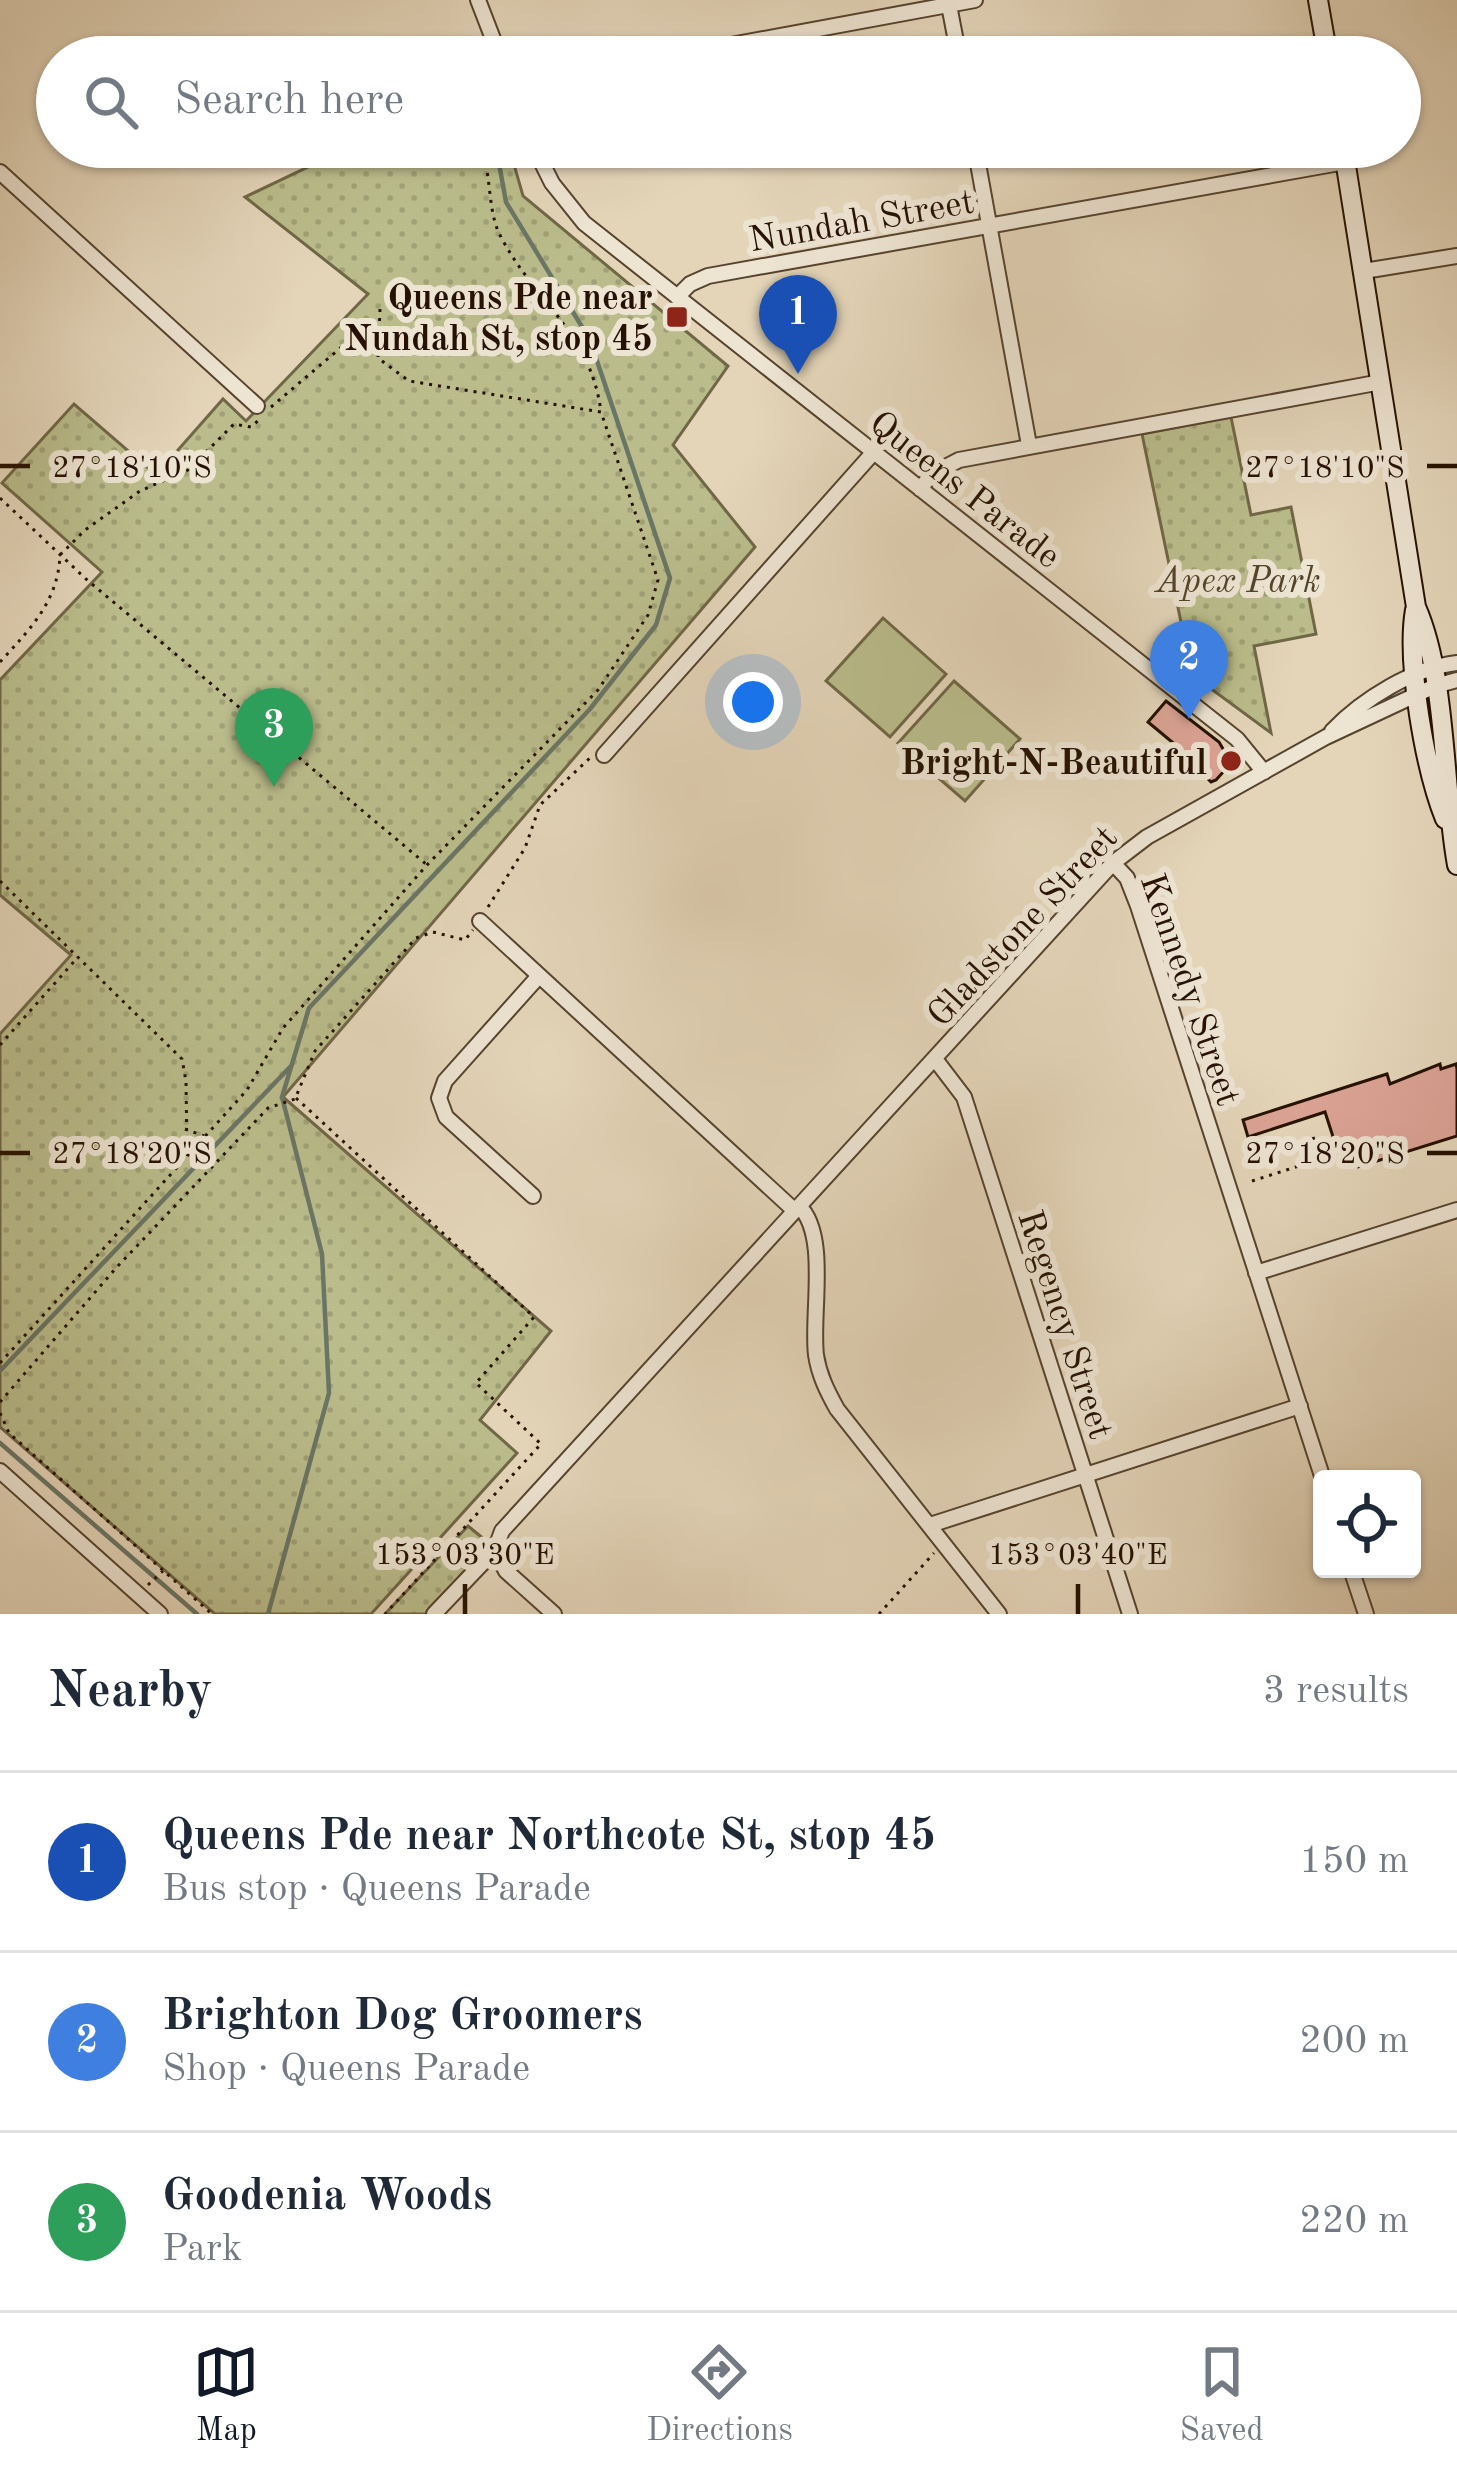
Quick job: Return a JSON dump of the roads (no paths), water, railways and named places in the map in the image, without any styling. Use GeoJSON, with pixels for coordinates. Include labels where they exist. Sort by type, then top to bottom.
{"type":"FeatureCollection","features":[{"type":"Feature","properties":{"kind":"main road"},"geometry":{"type":"LineString","coordinates":[[1318,0],[1324,36]]}},
{"type":"Feature","properties":{"kind":"main road"},"geometry":{"type":"LineString","coordinates":[[1346,168],[1416,607],[1424,624],[1425,680],[1451,803],[1457,865]]}},
{"type":"Feature","properties":{"kind":"street"},"geometry":{"type":"LineString","coordinates":[[478,0],[492,36]]}},
{"type":"Feature","properties":{"kind":"street"},"geometry":{"type":"LineString","coordinates":[[773,36],[975,0]]}},
{"type":"Feature","properties":{"kind":"street"},"geometry":{"type":"LineString","coordinates":[[949,2],[955,36]]}},
{"type":"Feature","properties":{"kind":"street","name":"Queens Parade"},"geometry":{"type":"LineString","coordinates":[[546,168],[566,204],[1237,739],[1264,772]]}},
{"type":"Feature","properties":{"kind":"street"},"geometry":{"type":"LineString","coordinates":[[979,168],[1029,445]]}},
{"type":"Feature","properties":{"kind":"street","name":"Nundah Street"},"geometry":{"type":"LineString","coordinates":[[677,297],[708,276],[990,226],[1275,168]]}},
{"type":"Feature","properties":{"kind":"street"},"geometry":{"type":"LineString","coordinates":[[0,172],[257,406]]}},
{"type":"Feature","properties":{"kind":"street"},"geometry":{"type":"LineString","coordinates":[[1364,271],[1457,256]]}},
{"type":"Feature","properties":{"kind":"street"},"geometry":{"type":"LineString","coordinates":[[920,489],[932,474],[959,460],[1381,382]]}},
{"type":"Feature","properties":{"kind":"street"},"geometry":{"type":"LineString","coordinates":[[604,755],[873,453]]}},
{"type":"Feature","properties":{"kind":"street"},"geometry":{"type":"LineString","coordinates":[[1425,680],[1457,663]]}},
{"type":"Feature","properties":{"kind":"street"},"geometry":{"type":"LineString","coordinates":[[1425,680],[1457,680]]}},
{"type":"Feature","properties":{"kind":"street","name":"Gladstone Street"},"geometry":{"type":"LineString","coordinates":[[434,1614],[496,1550],[502,1531],[1113,862],[1147,837],[1425,680]]}},
{"type":"Feature","properties":{"kind":"street","name":"Kennedy Street"},"geometry":{"type":"LineString","coordinates":[[1113,862],[1127,878],[1138,906],[1320,1470]]}},
{"type":"Feature","properties":{"kind":"street"},"geometry":{"type":"LineString","coordinates":[[480,921],[797,1208],[814,1231],[815,1340],[823,1383],[837,1408],[999,1614]]}},
{"type":"Feature","properties":{"kind":"street"},"geometry":{"type":"LineString","coordinates":[[533,1196],[446,1117],[439,1098],[445,1082],[538,977]]}},
{"type":"Feature","properties":{"kind":"street","name":"Regency Street"},"geometry":{"type":"LineString","coordinates":[[935,1059],[964,1097],[1130,1614]]}},
{"type":"Feature","properties":{"kind":"street"},"geometry":{"type":"LineString","coordinates":[[1256,1273],[1457,1210]]}},
{"type":"Feature","properties":{"kind":"street"},"geometry":{"type":"LineString","coordinates":[[930,1526],[1300,1406]]}},
{"type":"Feature","properties":{"kind":"street"},"geometry":{"type":"LineString","coordinates":[[0,1471],[160,1614]]}},
{"type":"Feature","properties":{"kind":"street"},"geometry":{"type":"LineString","coordinates":[[496,1550],[506,1571],[554,1614]]}},
{"type":"Feature","properties":{"kind":"street"},"geometry":{"type":"LineString","coordinates":[[1355,1578],[1366,1614]]}},
{"type":"Feature","properties":{"kind":"waterway"},"geometry":{"type":"LineString","coordinates":[[268,1614],[329,1393],[322,1254],[282,1097],[309,1008],[590,709],[656,625],[670,578],[590,340],[506,202],[500,168]]}},
{"type":"Feature","properties":{"kind":"waterway"},"geometry":{"type":"LineString","coordinates":[[0,1371],[290,1067]]}},
{"type":"Feature","properties":{"kind":"waterway"},"geometry":{"type":"LineString","coordinates":[[0,1443],[197,1614]]}},
{"type":"Feature","properties":{"kind":"place","name":"Queens Pde near Nundah St, stop 45"},"geometry":{"type":"Point","coordinates":[677,317]}},
{"type":"Feature","properties":{"kind":"place","name":"Queens Pde near Northcote St, stop 45"},"geometry":{"type":"Point","coordinates":[798,374]}},
{"type":"Feature","properties":{"kind":"place","name":"Brighton Dog Groomers"},"geometry":{"type":"Point","coordinates":[1189,719]}},
{"type":"Feature","properties":{"kind":"place","name":"Bright-N-Beautiful"},"geometry":{"type":"Point","coordinates":[1231,761]}},
{"type":"Feature","properties":{"kind":"place","name":"Goodenia Woods"},"geometry":{"type":"Point","coordinates":[274,787]}},
{"type":"Feature","properties":{"kind":"park label","name":"Apex Park"},"geometry":{"type":"Point","coordinates":[1238,579]}}]}
